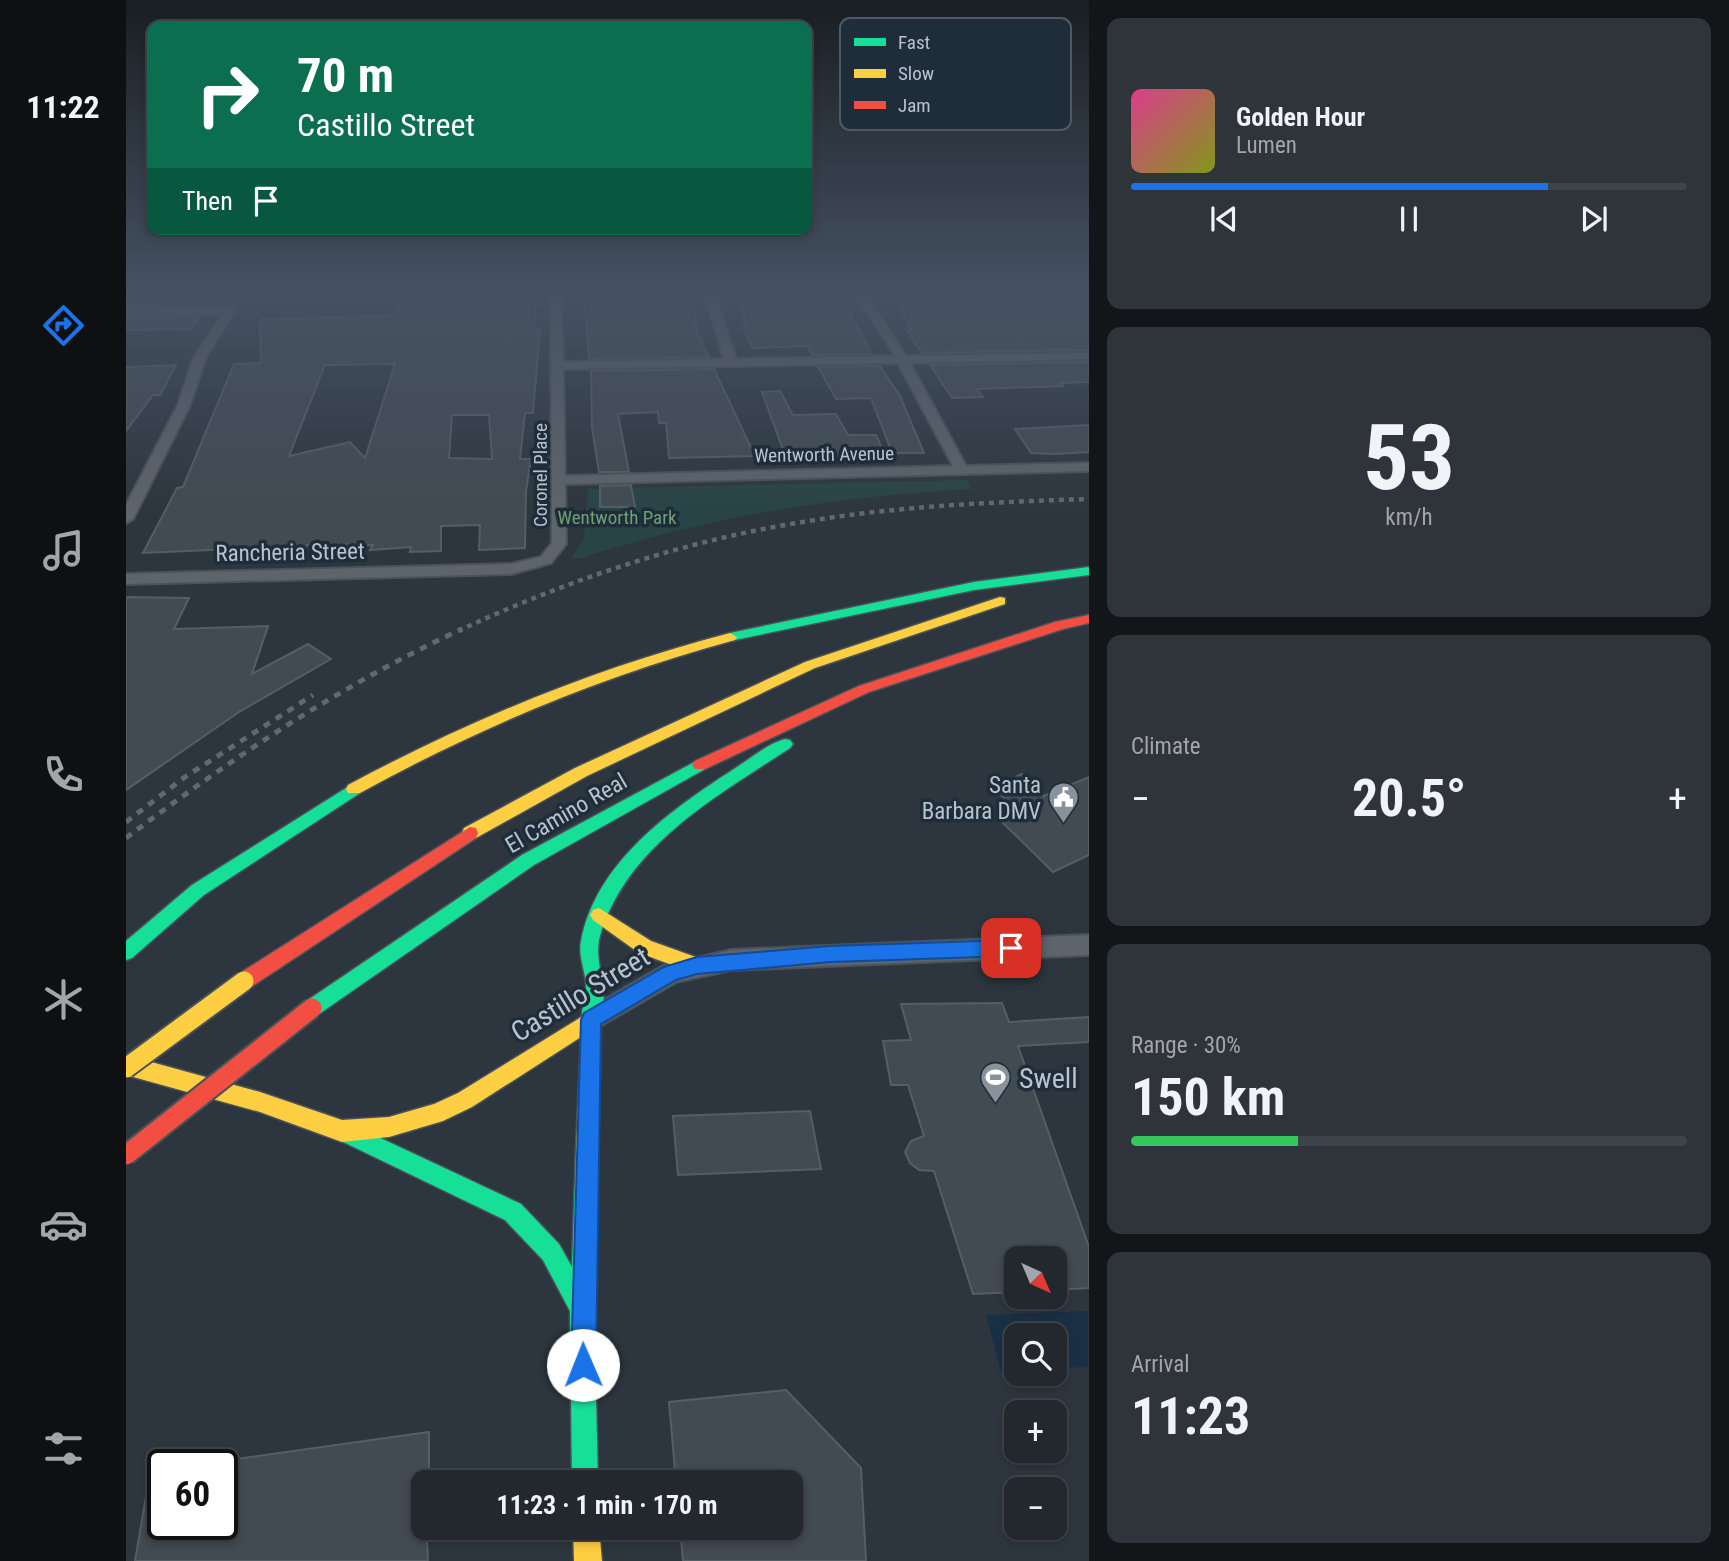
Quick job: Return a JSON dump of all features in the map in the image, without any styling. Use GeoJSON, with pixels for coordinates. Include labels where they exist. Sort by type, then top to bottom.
{"type":"FeatureCollection","features":[{"type":"Feature","properties":{"kind":"main road"},"geometry":{"type":"LineString","coordinates":[[126,953],[196,892],[271,839],[417,757],[513,708],[621,670],[725,639],[825,614],[1050,572],[1088,570]]}},
{"type":"Feature","properties":{"kind":"main road","name":"El Camino Real"},"geometry":{"type":"LineString","coordinates":[[126,1066],[244,981],[478,828],[631,747],[810,665],[996,602],[1088,580]]}},
{"type":"Feature","properties":{"kind":"main road","name":"El Camino Real"},"geometry":{"type":"LineString","coordinates":[[126,1155],[312,1008],[419,933],[580,829],[681,774],[864,689],[1060,625],[1088,619]]}},
{"type":"Feature","properties":{"kind":"main road"},"geometry":{"type":"LineString","coordinates":[[585,1470],[582,1311],[591,1020],[595,987],[589,941],[608,894],[628,865],[667,828],[864,689]]}},
{"type":"Feature","properties":{"kind":"main road"},"geometry":{"type":"LineString","coordinates":[[599,915],[626,939],[648,950],[697,966]]}},
{"type":"Feature","properties":{"kind":"main road","name":"Castillo Street"},"geometry":{"type":"LineString","coordinates":[[126,1066],[260,1102],[342,1131],[389,1127],[436,1114],[465,1100],[591,1020]]}},
{"type":"Feature","properties":{"kind":"main road"},"geometry":{"type":"LineString","coordinates":[[342,1131],[513,1212],[551,1252],[582,1311]]}},
{"type":"Feature","properties":{"kind":"main road"},"geometry":{"type":"LineString","coordinates":[[587,1540],[588,1561]]}},
{"type":"Feature","properties":{"kind":"street"},"geometry":{"type":"LineString","coordinates":[[126,519],[184,405],[197,366]]}},
{"type":"Feature","properties":{"kind":"street"},"geometry":{"type":"LineString","coordinates":[[558,366],[565,366]]}},
{"type":"Feature","properties":{"kind":"street","name":"Coronel Place"},"geometry":{"type":"LineString","coordinates":[[456,571],[522,568],[552,555],[559,544],[558,366]]}},
{"type":"Feature","properties":{"kind":"street"},"geometry":{"type":"LineString","coordinates":[[904,366],[962,471]]}},
{"type":"Feature","properties":{"kind":"street","name":"Wentworth Avenue"},"geometry":{"type":"LineString","coordinates":[[560,480],[1088,467]]}},
{"type":"Feature","properties":{"kind":"street","name":"Rancheria Street"},"geometry":{"type":"LineString","coordinates":[[126,579],[456,571]]}},
{"type":"Feature","properties":{"kind":"street","name":"Castillo Street"},"geometry":{"type":"LineString","coordinates":[[591,1020],[671,973],[697,966],[830,954],[1088,945]]}},
{"type":"Feature","properties":{"kind":"green space","name":"Wentworth Park"},"geometry":{"type":"Polygon","coordinates":[[[967,480],[971,489],[873,497],[774,511],[677,531],[582,558],[571,558],[584,538],[588,489],[967,480]]]}},
{"type":"Feature","properties":{"kind":"water"},"geometry":{"type":"Polygon","coordinates":[[[1088,1311],[1088,1367],[1067,1368],[1067,1323],[1004,1323],[1004,1371],[1001,1371],[986,1315],[1088,1311]]]}},
{"type":"Feature","properties":{"kind":"building"},"geometry":{"type":"Polygon","coordinates":[[[176,366],[160,395],[153,395],[126,431],[126,367],[176,366]]]}},
{"type":"Feature","properties":{"kind":"building"},"geometry":{"type":"Polygon","coordinates":[[[233,366],[325,366],[289,456],[350,442],[365,458],[394,366],[537,366],[533,413],[525,413],[520,459],[531,459],[526,491],[525,548],[479,550],[480,525],[441,526],[441,551],[410,552],[411,547],[370,550],[373,545],[359,546],[360,544],[307,545],[304,554],[276,555],[278,547],[143,553],[177,488],[183,487],[233,366]],[[452,415],[449,458],[492,459],[489,415],[452,415]]]}},
{"type":"Feature","properties":{"kind":"building"},"geometry":{"type":"Polygon","coordinates":[[[880,366],[900,396],[924,453],[892,453],[871,398],[836,399],[818,367],[880,366]]]}},
{"type":"Feature","properties":{"kind":"building"},"geometry":{"type":"Polygon","coordinates":[[[931,366],[1089,366],[1089,382],[1060,383],[1063,386],[977,389],[983,397],[952,398],[931,366]]]}},
{"type":"Feature","properties":{"kind":"building"},"geometry":{"type":"Polygon","coordinates":[[[714,369],[755,456],[669,458],[666,423],[659,423],[658,412],[618,414],[629,472],[599,472],[592,428],[591,371],[714,369]]]}},
{"type":"Feature","properties":{"kind":"building"},"geometry":{"type":"Polygon","coordinates":[[[780,391],[793,415],[836,414],[848,435],[876,435],[885,455],[786,458],[762,392],[780,391]]]}},
{"type":"Feature","properties":{"kind":"building"},"geometry":{"type":"Polygon","coordinates":[[[1089,425],[1089,452],[1057,454],[1031,453],[1015,429],[1089,425]]]}},
{"type":"Feature","properties":{"kind":"building"},"geometry":{"type":"Polygon","coordinates":[[[631,485],[635,507],[600,507],[600,486],[631,485]]]}},
{"type":"Feature","properties":{"kind":"building"},"geometry":{"type":"Polygon","coordinates":[[[126,597],[189,598],[174,629],[268,626],[252,674],[308,644],[331,659],[239,712],[126,790],[126,597]]]}},
{"type":"Feature","properties":{"kind":"building"},"geometry":{"type":"Polygon","coordinates":[[[1022,774],[1044,796],[1089,777],[1089,855],[1053,872],[998,818],[1016,810],[993,787],[1022,774]]]}},
{"type":"Feature","properties":{"kind":"building"},"geometry":{"type":"Polygon","coordinates":[[[1002,1003],[1009,1022],[1089,1017],[1089,1042],[1018,1046],[1089,1247],[1089,1288],[1068,1289],[1068,1246],[1004,1246],[1004,1293],[973,1294],[934,1171],[919,1170],[910,1163],[905,1152],[911,1141],[924,1136],[908,1085],[891,1085],[883,1041],[911,1040],[901,1004],[1002,1003]]]}},
{"type":"Feature","properties":{"kind":"building"},"geometry":{"type":"Polygon","coordinates":[[[810,1111],[821,1169],[678,1175],[673,1116],[810,1111]]]}},
{"type":"Feature","properties":{"kind":"building"},"geometry":{"type":"Polygon","coordinates":[[[786,1390],[861,1468],[866,1561],[683,1561],[681,1540],[803,1540],[803,1470],[675,1470],[669,1402],[786,1390]]]}},
{"type":"Feature","properties":{"kind":"building"},"geometry":{"type":"Polygon","coordinates":[[[429,1432],[429,1470],[411,1470],[411,1540],[427,1540],[428,1561],[135,1561],[147,1490],[147,1540],[238,1540],[238,1459],[429,1432]]]}},
{"type":"Feature","properties":{"kind":"railway"},"geometry":{"type":"LineString","coordinates":[[458,631],[584,579],[670,551],[758,530],[909,508],[1089,499]]}},
{"type":"Feature","properties":{"kind":"railway"},"geometry":{"type":"LineString","coordinates":[[126,838],[206,779],[288,724],[373,674],[462,629]]}},
{"type":"Feature","properties":{"kind":"railway"},"geometry":{"type":"LineString","coordinates":[[126,822],[185,777],[313,695]]}},
{"type":"Feature","properties":{"kind":"traffic: fast"},"geometry":{"type":"LineString","coordinates":[[730,637],[974,586],[1089,571]]}},
{"type":"Feature","properties":{"kind":"traffic: fast"},"geometry":{"type":"LineString","coordinates":[[591,1020],[595,983],[589,945],[601,907],[618,877],[641,850],[668,825],[785,744]]}},
{"type":"Feature","properties":{"kind":"traffic: fast"},"geometry":{"type":"LineString","coordinates":[[312,1008],[528,860],[700,765]]}},
{"type":"Feature","properties":{"kind":"traffic: fast"},"geometry":{"type":"LineString","coordinates":[[126,952],[198,890],[354,789]]}},
{"type":"Feature","properties":{"kind":"traffic: fast"},"geometry":{"type":"LineString","coordinates":[[342,1131],[513,1212],[551,1252],[581,1307]]}},
{"type":"Feature","properties":{"kind":"traffic: fast"},"geometry":{"type":"LineString","coordinates":[[585,1470],[582,1311],[587,1150]]}},
{"type":"Feature","properties":{"kind":"traffic: slow"},"geometry":{"type":"LineString","coordinates":[[470,833],[581,772],[810,665],[1000,601]]}},
{"type":"Feature","properties":{"kind":"traffic: slow"},"geometry":{"type":"LineString","coordinates":[[354,789],[444,742],[537,700],[632,665],[730,637]]}},
{"type":"Feature","properties":{"kind":"traffic: slow"},"geometry":{"type":"LineString","coordinates":[[599,915],[645,947],[697,966]]}},
{"type":"Feature","properties":{"kind":"traffic: slow"},"geometry":{"type":"LineString","coordinates":[[126,1068],[244,981]]}},
{"type":"Feature","properties":{"kind":"traffic: slow"},"geometry":{"type":"LineString","coordinates":[[126,1065],[260,1102],[342,1131],[389,1127],[436,1114],[465,1100],[591,1020]]}},
{"type":"Feature","properties":{"kind":"traffic: slow"},"geometry":{"type":"LineString","coordinates":[[587,1150],[591,1020]]}},
{"type":"Feature","properties":{"kind":"traffic: slow"},"geometry":{"type":"LineString","coordinates":[[587,1540],[588,1561]]}},
{"type":"Feature","properties":{"kind":"traffic: jam"},"geometry":{"type":"LineString","coordinates":[[700,765],[864,689],[1060,625],[1089,619]]}},
{"type":"Feature","properties":{"kind":"traffic: jam"},"geometry":{"type":"LineString","coordinates":[[244,981],[470,833]]}},
{"type":"Feature","properties":{"kind":"traffic: jam"},"geometry":{"type":"LineString","coordinates":[[126,1155],[312,1008]]}},
{"type":"Feature","properties":{"kind":"place","name":"Santa Barbara DMV"},"geometry":{"type":"Point","coordinates":[1064,825]}},
{"type":"Feature","properties":{"kind":"place","name":"Swell"},"geometry":{"type":"Point","coordinates":[996,1105]}},
{"type":"Feature","properties":{"kind":"route"},"geometry":{"type":"LineString","coordinates":[[583,1365],[582,1311],[591,1020],[671,973],[731,960],[1011,948]]}}]}
